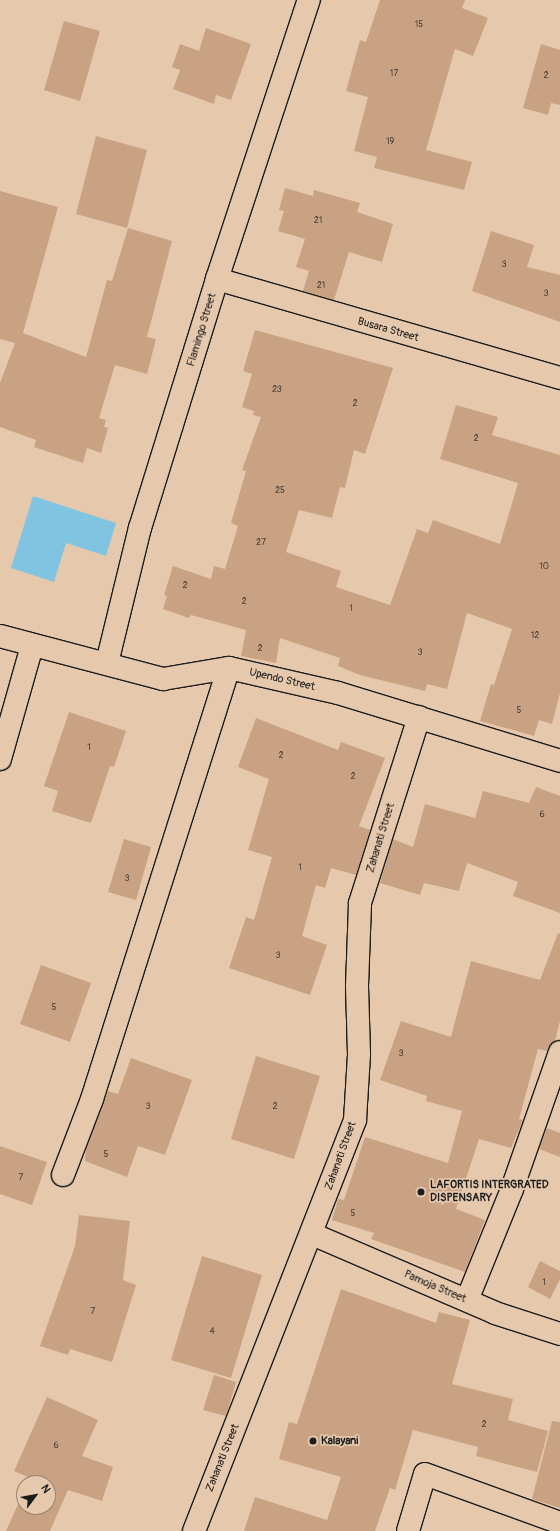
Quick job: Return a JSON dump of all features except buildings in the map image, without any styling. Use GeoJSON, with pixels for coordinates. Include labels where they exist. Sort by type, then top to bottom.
{"type":"FeatureCollection","features":[{"type":"Feature","properties":{"kind":"street","name":"Flamingo Street"},"geometry":{"type":"LineString","coordinates":[[107,663],[140,528],[303,1]]}},
{"type":"Feature","properties":{"kind":"street","name":"Busara Street"},"geometry":{"type":"LineString","coordinates":[[217,280],[560,378]]}},
{"type":"Feature","properties":{"kind":"street","name":"Upendo Street"},"geometry":{"type":"LineString","coordinates":[[0,636],[32,646],[107,663],[163,679],[229,668],[338,693],[560,761]]}},
{"type":"Feature","properties":{"kind":"street"},"geometry":{"type":"LineString","coordinates":[[0,759],[32,646]]}},
{"type":"Feature","properties":{"kind":"street"},"geometry":{"type":"LineString","coordinates":[[63,1175],[92,1099],[229,668]]}},
{"type":"Feature","properties":{"kind":"street","name":"Zahanati Street"},"geometry":{"type":"LineString","coordinates":[[194,1531],[312,1234],[355,1120],[358,1054],[357,986],[360,903],[419,717]]}},
{"type":"Feature","properties":{"kind":"street"},"geometry":{"type":"LineString","coordinates":[[467,1300],[512,1189],[560,1052]]}},
{"type":"Feature","properties":{"kind":"street","name":"Pamoja Street"},"geometry":{"type":"LineString","coordinates":[[312,1234],[495,1313],[560,1334]]}},
{"type":"Feature","properties":{"kind":"street"},"geometry":{"type":"LineString","coordinates":[[408,1531],[425,1474],[560,1523]]}},
{"type":"Feature","properties":{"kind":"water"},"geometry":{"type":"Polygon","coordinates":[[[33,496],[116,523],[106,556],[66,543],[54,582],[11,568],[33,496]]]}},
{"type":"Feature","properties":{"kind":"place","name":"LAFORTIS INTERGRATED DISPENSARY"},"geometry":{"type":"Point","coordinates":[421,1192]}},
{"type":"Feature","properties":{"kind":"place","name":"Kalayani"},"geometry":{"type":"Point","coordinates":[313,1441]}}]}
